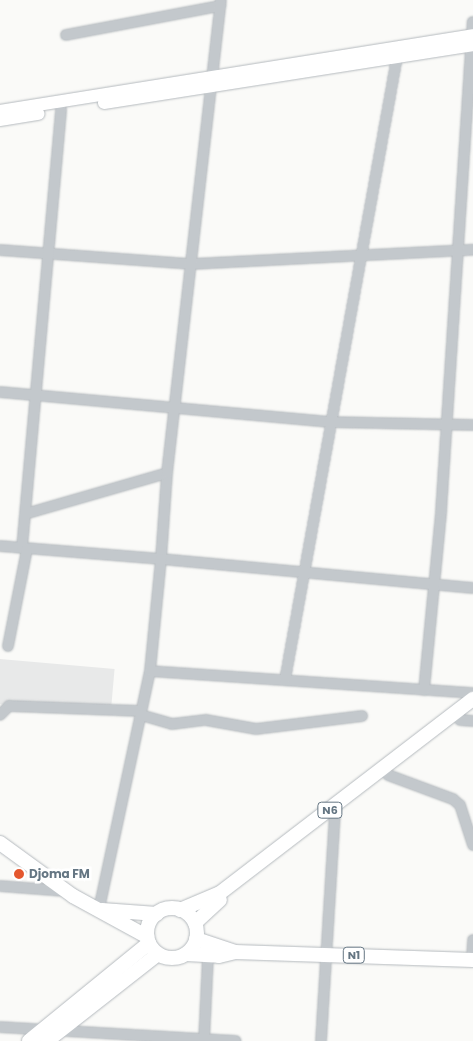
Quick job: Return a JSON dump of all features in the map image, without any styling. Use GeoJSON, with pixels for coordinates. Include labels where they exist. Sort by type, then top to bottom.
{"type":"FeatureCollection","features":[{"type":"Feature","properties":{"kind":"highway","name":"N6"},"geometry":{"type":"LineString","coordinates":[[180,910],[220,893],[473,699]]}},
{"type":"Feature","properties":{"kind":"highway","name":"N6"},"geometry":{"type":"LineString","coordinates":[[195,923],[388,775],[467,721],[473,709]]}},
{"type":"Feature","properties":{"kind":"highway","name":"N1"},"geometry":{"type":"LineString","coordinates":[[0,844],[65,891],[101,910],[152,945],[167,958],[186,954],[208,956],[235,952],[473,960]]}},
{"type":"Feature","properties":{"kind":"highway","name":"N1"},"geometry":{"type":"LineString","coordinates":[[101,910],[157,914],[180,910]]}},
{"type":"Feature","properties":{"kind":"highway"},"geometry":{"type":"LineString","coordinates":[[180,910],[195,923],[196,939],[186,954]]}},
{"type":"Feature","properties":{"kind":"highway"},"geometry":{"type":"LineString","coordinates":[[28,1041],[60,1030],[152,945],[157,914]]}},
{"type":"Feature","properties":{"kind":"highway","name":"N1"},"geometry":{"type":"LineString","coordinates":[[196,939],[235,952]]}},
{"type":"Feature","properties":{"kind":"highway"},"geometry":{"type":"LineString","coordinates":[[46,1035],[152,945]]}},
{"type":"Feature","properties":{"kind":"main road"},"geometry":{"type":"LineString","coordinates":[[0,111],[212,81],[473,40]]}},
{"type":"Feature","properties":{"kind":"main road"},"geometry":{"type":"LineString","coordinates":[[0,120],[212,81]]}},
{"type":"Feature","properties":{"kind":"street"},"geometry":{"type":"LineString","coordinates":[[66,36],[220,3],[192,264],[173,408],[150,671],[101,910]]}},
{"type":"Feature","properties":{"kind":"street"},"geometry":{"type":"LineString","coordinates":[[424,690],[435,586],[473,22]]}},
{"type":"Feature","properties":{"kind":"street"},"geometry":{"type":"LineString","coordinates":[[285,680],[305,571],[328,422],[363,255],[397,53]]}},
{"type":"Feature","properties":{"kind":"street"},"geometry":{"type":"LineString","coordinates":[[8,646],[24,549],[25,514],[46,253],[61,110]]}},
{"type":"Feature","properties":{"kind":"street"},"geometry":{"type":"LineString","coordinates":[[0,250],[192,264],[473,250]]}},
{"type":"Feature","properties":{"kind":"street"},"geometry":{"type":"LineString","coordinates":[[0,392],[328,422],[473,425]]}},
{"type":"Feature","properties":{"kind":"street"},"geometry":{"type":"LineString","coordinates":[[25,514],[167,473]]}},
{"type":"Feature","properties":{"kind":"street"},"geometry":{"type":"LineString","coordinates":[[0,546],[305,571],[435,586],[473,588]]}},
{"type":"Feature","properties":{"kind":"street"},"geometry":{"type":"LineString","coordinates":[[150,671],[473,694]]}},
{"type":"Feature","properties":{"kind":"street"},"geometry":{"type":"LineString","coordinates":[[0,715],[9,706],[141,712],[172,724],[206,720],[256,730],[362,716]]}},
{"type":"Feature","properties":{"kind":"street"},"geometry":{"type":"LineString","coordinates":[[388,775],[453,800],[460,805],[473,845]]}},
{"type":"Feature","properties":{"kind":"street"},"geometry":{"type":"LineString","coordinates":[[321,1041],[328,955],[335,815]]}},
{"type":"Feature","properties":{"kind":"street"},"geometry":{"type":"LineString","coordinates":[[0,886],[65,891]]}},
{"type":"Feature","properties":{"kind":"street"},"geometry":{"type":"LineString","coordinates":[[473,940],[473,960]]}},
{"type":"Feature","properties":{"kind":"street"},"geometry":{"type":"LineString","coordinates":[[204,1040],[208,956]]}},
{"type":"Feature","properties":{"kind":"street"},"geometry":{"type":"LineString","coordinates":[[0,1027],[46,1035]]}},
{"type":"Feature","properties":{"kind":"street"},"geometry":{"type":"LineString","coordinates":[[60,1030],[236,1041]]}},
{"type":"Feature","properties":{"kind":"shaded area"},"geometry":{"type":"Polygon","coordinates":[[[0,659],[115,669],[111,714],[0,704],[0,659]]]}},
{"type":"Feature","properties":{"kind":"place","name":"Djoma FM"},"geometry":{"type":"Point","coordinates":[19,874]}}]}
